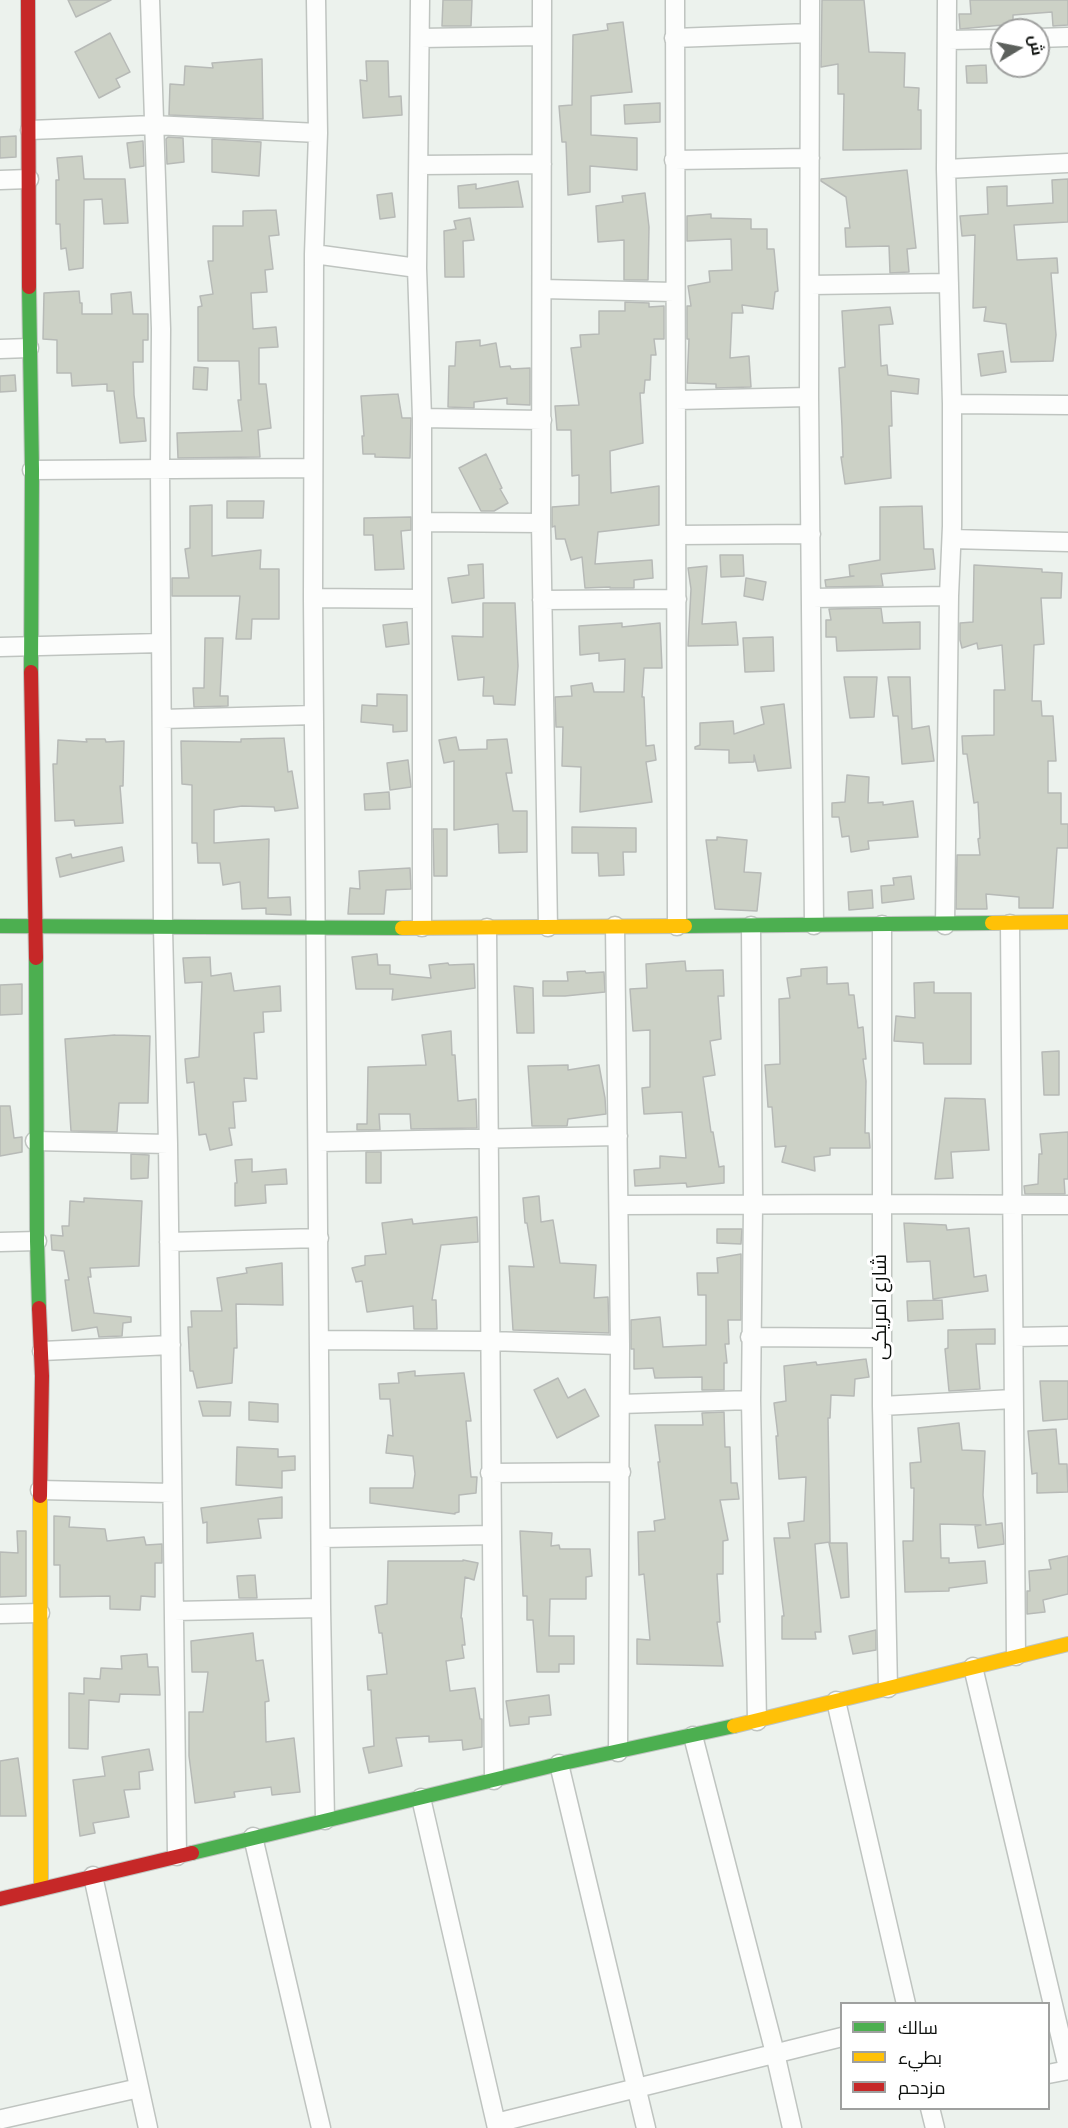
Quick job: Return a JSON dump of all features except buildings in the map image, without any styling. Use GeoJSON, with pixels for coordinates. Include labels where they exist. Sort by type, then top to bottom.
{"type":"FeatureCollection","features":[{"type":"Feature","properties":{"kind":"street"},"geometry":{"type":"LineString","coordinates":[[28,0],[29,348],[32,470],[30,647],[36,926],[35,1141],[42,1351],[41,1889]]}},
{"type":"Feature","properties":{"kind":"street"},"geometry":{"type":"LineString","coordinates":[[150,0],[160,328],[164,928],[177,1856]]}},
{"type":"Feature","properties":{"kind":"street"},"geometry":{"type":"LineString","coordinates":[[316,0],[318,133],[314,254],[313,598],[321,1608],[325,1820]]}},
{"type":"Feature","properties":{"kind":"street"},"geometry":{"type":"LineString","coordinates":[[420,0],[417,268],[422,418],[422,927]]}},
{"type":"Feature","properties":{"kind":"street"},"geometry":{"type":"LineString","coordinates":[[542,0],[541,523],[548,927]]}},
{"type":"Feature","properties":{"kind":"street"},"geometry":{"type":"LineString","coordinates":[[675,0],[677,926]]}},
{"type":"Feature","properties":{"kind":"street"},"geometry":{"type":"LineString","coordinates":[[810,0],[814,925]]}},
{"type":"Feature","properties":{"kind":"street"},"geometry":{"type":"LineString","coordinates":[[945,924],[949,596],[952,539],[952,404],[946,169],[947,0]]}},
{"type":"Feature","properties":{"kind":"street"},"geometry":{"type":"LineString","coordinates":[[674,38],[809,33]]}},
{"type":"Feature","properties":{"kind":"street"},"geometry":{"type":"LineString","coordinates":[[421,38],[542,36]]}},
{"type":"Feature","properties":{"kind":"street"},"geometry":{"type":"LineString","coordinates":[[1050,38],[1068,37]]}},
{"type":"Feature","properties":{"kind":"street"},"geometry":{"type":"LineString","coordinates":[[948,40],[990,39]]}},
{"type":"Feature","properties":{"kind":"street"},"geometry":{"type":"LineString","coordinates":[[30,130],[153,124],[318,133]]}},
{"type":"Feature","properties":{"kind":"street"},"geometry":{"type":"LineString","coordinates":[[674,160],[810,158]]}},
{"type":"Feature","properties":{"kind":"street"},"geometry":{"type":"LineString","coordinates":[[946,169],[1068,163]]}},
{"type":"Feature","properties":{"kind":"street"},"geometry":{"type":"LineString","coordinates":[[419,165],[542,164]]}},
{"type":"Feature","properties":{"kind":"street"},"geometry":{"type":"LineString","coordinates":[[0,180],[29,179]]}},
{"type":"Feature","properties":{"kind":"street"},"geometry":{"type":"LineString","coordinates":[[314,254],[417,268]]}},
{"type":"Feature","properties":{"kind":"street"},"geometry":{"type":"LineString","coordinates":[[810,285],[949,283]]}},
{"type":"Feature","properties":{"kind":"street"},"geometry":{"type":"LineString","coordinates":[[542,289],[674,292]]}},
{"type":"Feature","properties":{"kind":"street"},"geometry":{"type":"LineString","coordinates":[[0,349],[29,348]]}},
{"type":"Feature","properties":{"kind":"street"},"geometry":{"type":"LineString","coordinates":[[676,400],[810,397]]}},
{"type":"Feature","properties":{"kind":"street"},"geometry":{"type":"LineString","coordinates":[[952,404],[1068,405]]}},
{"type":"Feature","properties":{"kind":"street"},"geometry":{"type":"LineString","coordinates":[[422,418],[542,420]]}},
{"type":"Feature","properties":{"kind":"street"},"geometry":{"type":"LineString","coordinates":[[32,470],[313,468]]}},
{"type":"Feature","properties":{"kind":"street"},"geometry":{"type":"LineString","coordinates":[[422,522],[541,523]]}},
{"type":"Feature","properties":{"kind":"street"},"geometry":{"type":"LineString","coordinates":[[677,535],[811,534]]}},
{"type":"Feature","properties":{"kind":"street"},"geometry":{"type":"LineString","coordinates":[[952,539],[1068,542]]}},
{"type":"Feature","properties":{"kind":"street"},"geometry":{"type":"LineString","coordinates":[[812,598],[949,596]]}},
{"type":"Feature","properties":{"kind":"street"},"geometry":{"type":"LineString","coordinates":[[313,598],[422,598]]}},
{"type":"Feature","properties":{"kind":"street"},"geometry":{"type":"LineString","coordinates":[[542,600],[676,599]]}},
{"type":"Feature","properties":{"kind":"street"},"geometry":{"type":"LineString","coordinates":[[0,647],[161,643]]}},
{"type":"Feature","properties":{"kind":"street"},"geometry":{"type":"LineString","coordinates":[[162,719],[314,715]]}},
{"type":"Feature","properties":{"kind":"street"},"geometry":{"type":"LineString","coordinates":[[0,926],[315,929],[1068,922]]}},
{"type":"Feature","properties":{"kind":"street"},"geometry":{"type":"LineString","coordinates":[[1010,924],[1017,1656]]}},
{"type":"Feature","properties":{"kind":"street","name":"شارع امريكى"},"geometry":{"type":"LineString","coordinates":[[882,925],[881,1338],[888,1688]]}},
{"type":"Feature","properties":{"kind":"street"},"geometry":{"type":"LineString","coordinates":[[615,926],[620,1206],[621,1472],[618,1752]]}},
{"type":"Feature","properties":{"kind":"street"},"geometry":{"type":"LineString","coordinates":[[751,926],[753,1205],[750,1337],[757,1721]]}},
{"type":"Feature","properties":{"kind":"street"},"geometry":{"type":"LineString","coordinates":[[487,928],[494,1780]]}},
{"type":"Feature","properties":{"kind":"street"},"geometry":{"type":"LineString","coordinates":[[318,1142],[618,1136]]}},
{"type":"Feature","properties":{"kind":"street"},"geometry":{"type":"LineString","coordinates":[[35,1141],[168,1144]]}},
{"type":"Feature","properties":{"kind":"street"},"geometry":{"type":"LineString","coordinates":[[620,1206],[1068,1205]]}},
{"type":"Feature","properties":{"kind":"street"},"geometry":{"type":"LineString","coordinates":[[170,1242],[319,1238]]}},
{"type":"Feature","properties":{"kind":"street"},"geometry":{"type":"LineString","coordinates":[[0,1242],[37,1240]]}},
{"type":"Feature","properties":{"kind":"street"},"geometry":{"type":"LineString","coordinates":[[1014,1337],[1068,1336]]}},
{"type":"Feature","properties":{"kind":"street"},"geometry":{"type":"LineString","coordinates":[[750,1337],[881,1338]]}},
{"type":"Feature","properties":{"kind":"street"},"geometry":{"type":"LineString","coordinates":[[320,1340],[489,1341],[620,1345]]}},
{"type":"Feature","properties":{"kind":"street"},"geometry":{"type":"LineString","coordinates":[[42,1351],[171,1345]]}},
{"type":"Feature","properties":{"kind":"street"},"geometry":{"type":"LineString","coordinates":[[882,1406],[1013,1399]]}},
{"type":"Feature","properties":{"kind":"street"},"geometry":{"type":"LineString","coordinates":[[620,1404],[751,1400]]}},
{"type":"Feature","properties":{"kind":"street"},"geometry":{"type":"LineString","coordinates":[[490,1473],[621,1472]]}},
{"type":"Feature","properties":{"kind":"street"},"geometry":{"type":"LineString","coordinates":[[40,1490],[172,1492]]}},
{"type":"Feature","properties":{"kind":"street"},"geometry":{"type":"LineString","coordinates":[[321,1538],[491,1536]]}},
{"type":"Feature","properties":{"kind":"street"},"geometry":{"type":"LineString","coordinates":[[174,1611],[321,1608]]}},
{"type":"Feature","properties":{"kind":"street"},"geometry":{"type":"LineString","coordinates":[[0,1614],[40,1612]]}},
{"type":"Feature","properties":{"kind":"street"},"geometry":{"type":"LineString","coordinates":[[0,1899],[559,1764],[757,1721],[1068,1644]]}},
{"type":"Feature","properties":{"kind":"street"},"geometry":{"type":"LineString","coordinates":[[974,1667],[1059,1990],[1068,2069],[1050,2074]]}},
{"type":"Feature","properties":{"kind":"street"},"geometry":{"type":"LineString","coordinates":[[836,1701],[906,2002]]}},
{"type":"Feature","properties":{"kind":"street"},"geometry":{"type":"LineString","coordinates":[[693,1736],[775,2053],[792,2128]]}},
{"type":"Feature","properties":{"kind":"street"},"geometry":{"type":"LineString","coordinates":[[559,1764],[646,2128]]}},
{"type":"Feature","properties":{"kind":"street"},"geometry":{"type":"LineString","coordinates":[[421,1798],[497,2126],[637,2088],[840,2037]]}},
{"type":"Feature","properties":{"kind":"street"},"geometry":{"type":"LineString","coordinates":[[253,1837],[321,2128]]}},
{"type":"Feature","properties":{"kind":"street"},"geometry":{"type":"LineString","coordinates":[[93,1876],[148,2128]]}},
{"type":"Feature","properties":{"kind":"street"},"geometry":{"type":"LineString","coordinates":[[2,2119],[139,2088]]}},
{"type":"Feature","properties":{"kind":"street"},"geometry":{"type":"LineString","coordinates":[[930,2110],[934,2128]]}},
{"type":"Feature","properties":{"kind":"traffic: fast"},"geometry":{"type":"LineString","coordinates":[[29,287],[32,470],[31,672]]}},
{"type":"Feature","properties":{"kind":"traffic: fast"},"geometry":{"type":"LineString","coordinates":[[685,926],[992,923]]}},
{"type":"Feature","properties":{"kind":"traffic: fast"},"geometry":{"type":"LineString","coordinates":[[0,926],[402,928]]}},
{"type":"Feature","properties":{"kind":"traffic: fast"},"geometry":{"type":"LineString","coordinates":[[36,958],[39,1308]]}},
{"type":"Feature","properties":{"kind":"traffic: fast"},"geometry":{"type":"LineString","coordinates":[[192,1853],[559,1764],[734,1726]]}},
{"type":"Feature","properties":{"kind":"traffic: slow"},"geometry":{"type":"LineString","coordinates":[[992,923],[1068,922]]}},
{"type":"Feature","properties":{"kind":"traffic: slow"},"geometry":{"type":"LineString","coordinates":[[402,928],[685,926]]}},
{"type":"Feature","properties":{"kind":"traffic: slow"},"geometry":{"type":"LineString","coordinates":[[40,1496],[41,1889]]}},
{"type":"Feature","properties":{"kind":"traffic: slow"},"geometry":{"type":"LineString","coordinates":[[734,1726],[1068,1644]]}},
{"type":"Feature","properties":{"kind":"traffic: jam"},"geometry":{"type":"LineString","coordinates":[[28,0],[29,287]]}},
{"type":"Feature","properties":{"kind":"traffic: jam"},"geometry":{"type":"LineString","coordinates":[[31,672],[36,958]]}},
{"type":"Feature","properties":{"kind":"traffic: jam"},"geometry":{"type":"LineString","coordinates":[[39,1308],[42,1376],[40,1496]]}},
{"type":"Feature","properties":{"kind":"traffic: jam"},"geometry":{"type":"LineString","coordinates":[[0,1899],[192,1853]]}}]}
